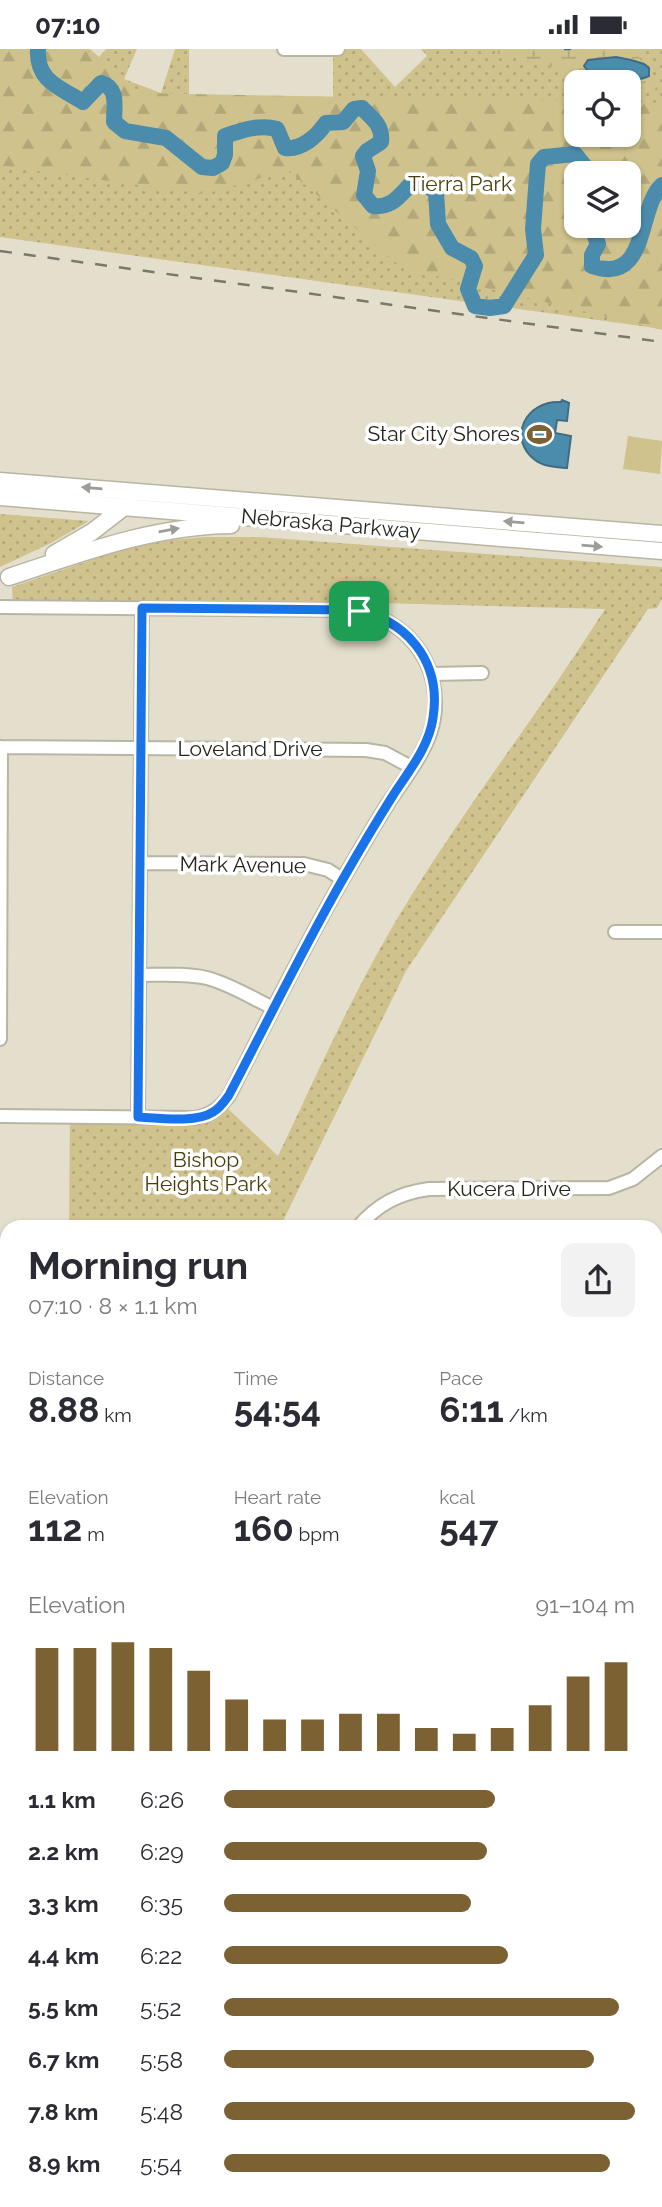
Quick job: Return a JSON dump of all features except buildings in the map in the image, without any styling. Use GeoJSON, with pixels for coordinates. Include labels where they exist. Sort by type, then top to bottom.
{"type":"FeatureCollection","features":[{"type":"Feature","properties":{"kind":"main road","name":"Nebraska Parkway"},"geometry":{"type":"LineString","coordinates":[[0,481],[662,534]]}},
{"type":"Feature","properties":{"kind":"main road","name":"Nebraska Parkway"},"geometry":{"type":"LineString","coordinates":[[0,497],[662,551]]}},
{"type":"Feature","properties":{"kind":"main road"},"geometry":{"type":"LineString","coordinates":[[5,579],[92,532],[123,507],[144,499],[214,498]]}},
{"type":"Feature","properties":{"kind":"main road"},"geometry":{"type":"LineString","coordinates":[[5,579],[118,541],[184,528],[216,525],[329,524]]}},
{"type":"Feature","properties":{"kind":"street"},"geometry":{"type":"LineString","coordinates":[[284,49],[338,49]]}},
{"type":"Feature","properties":{"kind":"street"},"geometry":{"type":"LineString","coordinates":[[0,607],[365,612],[386,619],[420,649],[435,691],[433,719],[423,748],[342,879],[233,1089],[216,1111],[205,1116],[0,1117]]}},
{"type":"Feature","properties":{"kind":"street"},"geometry":{"type":"LineString","coordinates":[[138,1117],[142,608]]}},
{"type":"Feature","properties":{"kind":"street"},"geometry":{"type":"LineString","coordinates":[[431,674],[482,673]]}},
{"type":"Feature","properties":{"kind":"street"},"geometry":{"type":"LineString","coordinates":[[0,747],[0,1039]]}},
{"type":"Feature","properties":{"kind":"street","name":"Loveland Drive"},"geometry":{"type":"LineString","coordinates":[[0,747],[366,750],[385,753],[411,767]]}},
{"type":"Feature","properties":{"kind":"street","name":"Mark Avenue"},"geometry":{"type":"LineString","coordinates":[[140,863],[304,864],[328,870],[342,879]]}},
{"type":"Feature","properties":{"kind":"street"},"geometry":{"type":"LineString","coordinates":[[615,932],[662,932]]}},
{"type":"Feature","properties":{"kind":"street"},"geometry":{"type":"LineString","coordinates":[[139,975],[207,978],[273,1008]]}},
{"type":"Feature","properties":{"kind":"street","name":"Kucera Drive"},"geometry":{"type":"LineString","coordinates":[[365,1220],[377,1207],[413,1191],[609,1188],[633,1179],[660,1160]]}},
{"type":"Feature","properties":{"kind":"green space","name":"Tierra Park"},"geometry":{"type":"Polygon","coordinates":[[[0,49],[90,49],[99,57],[106,49],[137,49],[124,79],[161,93],[175,49],[189,49],[189,97],[333,99],[333,49],[361,49],[395,87],[427,56],[421,49],[662,49],[662,329],[0,237],[0,49]]]}},
{"type":"Feature","properties":{"kind":"green space","name":"Tierra Park"},"geometry":{"type":"Polygon","coordinates":[[[0,49],[85,49],[137,93],[564,101],[564,147],[641,147],[641,102],[662,103],[662,330],[402,268],[288,170],[205,194],[0,166],[0,49]]]}},
{"type":"Feature","properties":{"kind":"green space"},"geometry":{"type":"Polygon","coordinates":[[[497,49],[634,49],[659,91],[641,87],[641,70],[569,70],[496,53],[497,49]]]}},
{"type":"Feature","properties":{"kind":"green space"},"geometry":{"type":"Polygon","coordinates":[[[628,436],[662,441],[660,474],[623,469],[628,436]]]}},
{"type":"Feature","properties":{"kind":"green space"},"geometry":{"type":"Polygon","coordinates":[[[0,514],[89,521],[0,567],[0,514]]]}},
{"type":"Feature","properties":{"kind":"green space","name":"Bishop Heights Park"},"geometry":{"type":"Polygon","coordinates":[[[203,537],[260,537],[662,567],[662,599],[657,608],[648,609],[406,971],[283,1220],[69,1220],[70,1117],[195,1118],[223,1104],[278,1156],[341,1024],[392,927],[458,824],[605,609],[380,603],[350,610],[13,607],[12,587],[106,555],[154,542],[203,537]]]}},
{"type":"Feature","properties":{"kind":"water"},"geometry":{"type":"Polygon","coordinates":[[[616,57],[631,60],[649,68],[649,76],[641,79],[641,70],[587,70],[584,66],[588,60],[616,57]]]}},
{"type":"Feature","properties":{"kind":"water","name":"Star City Shores"},"geometry":{"type":"Polygon","coordinates":[[[562,400],[569,403],[567,421],[557,420],[555,433],[571,436],[567,468],[546,465],[535,460],[522,442],[521,432],[524,422],[538,407],[562,400]]]}},
{"type":"Feature","properties":{"kind":"waterway"},"geometry":{"type":"LineString","coordinates":[[38,49],[41,69],[51,82],[83,102],[101,83],[107,85],[114,98],[114,122],[125,131],[166,138],[202,167],[213,168],[222,163],[225,136],[251,128],[271,128],[277,129],[285,148],[297,147],[318,133],[326,123],[343,122],[354,109],[362,108],[376,123],[381,136],[381,142],[363,156],[368,171],[364,195],[373,206],[380,206],[395,200],[411,184],[426,185],[436,192],[438,224],[452,248],[471,258],[475,266],[468,289],[475,306],[504,306],[536,255],[533,229],[538,164],[544,157],[575,154],[581,161]]}},
{"type":"Feature","properties":{"kind":"waterway"},"geometry":{"type":"LineString","coordinates":[[565,49],[570,49]]}},
{"type":"Feature","properties":{"kind":"waterway"},"geometry":{"type":"LineString","coordinates":[[641,235],[654,196],[662,185]]}},
{"type":"Feature","properties":{"kind":"waterway"},"geometry":{"type":"LineString","coordinates":[[596,238],[598,244],[592,255],[592,266],[610,269],[623,265],[633,255],[640,238]]}},
{"type":"Feature","properties":{"kind":"railway"},"geometry":{"type":"LineString","coordinates":[[0,251],[662,342]]}},
{"type":"Feature","properties":{"kind":"place","name":"Star City Shores"},"geometry":{"type":"Point","coordinates":[540,434]}},
{"type":"Feature","properties":{"kind":"route"},"geometry":{"type":"LineString","coordinates":[[142,608],[359,611],[386,619],[395,625],[420,649],[426,661],[435,691],[435,704],[429,734],[423,748],[342,879],[223,1104],[216,1111],[195,1118],[138,1117],[142,608]]}}]}
